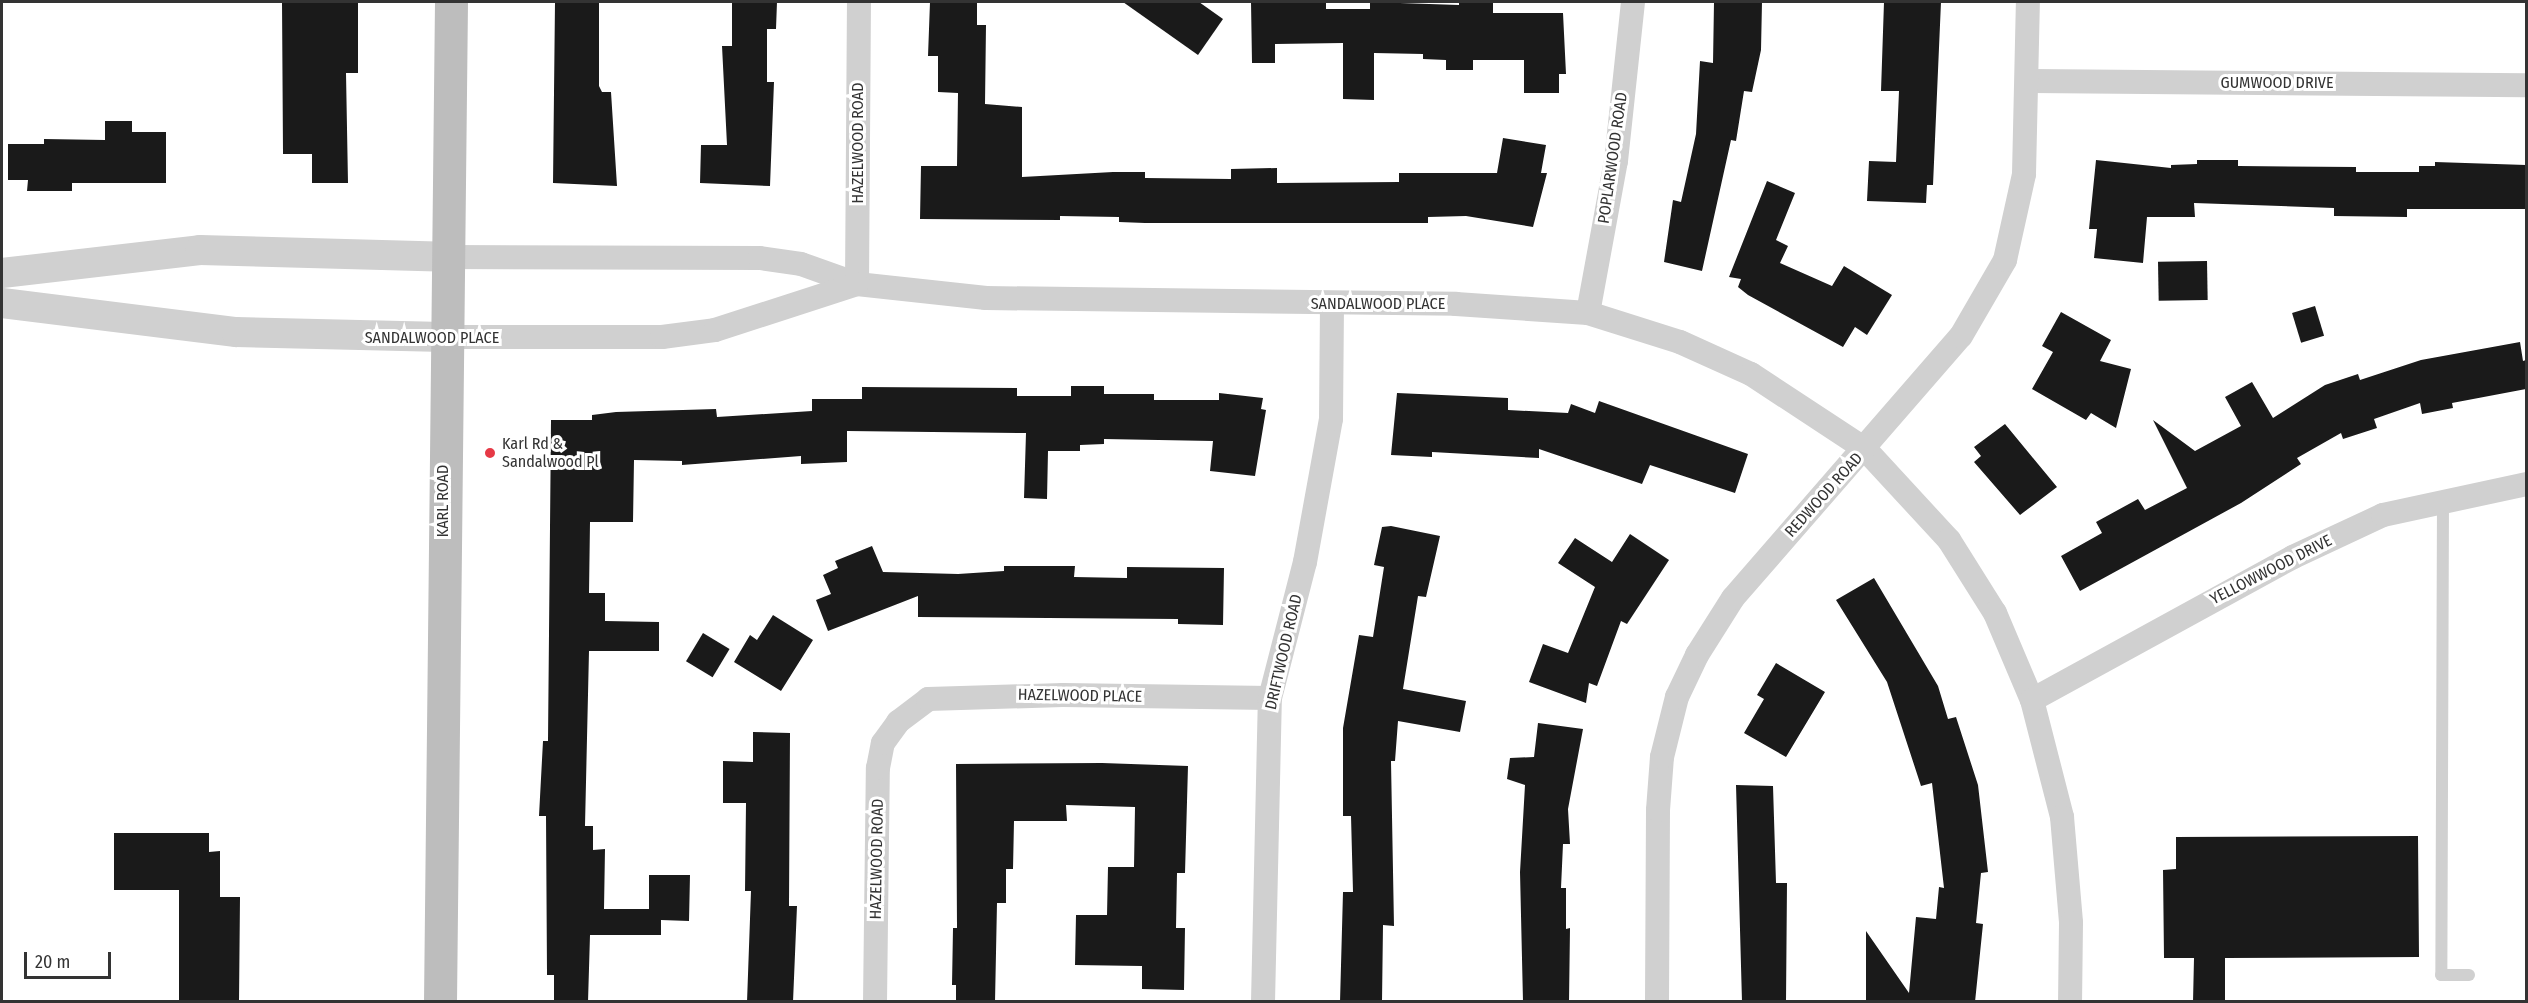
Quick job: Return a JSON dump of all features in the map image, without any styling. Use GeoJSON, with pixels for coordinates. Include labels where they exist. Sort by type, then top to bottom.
{"type":"FeatureCollection","features":[{"type":"Feature","properties":{"kind":"main road","name":"KARL ROAD"},"geometry":{"type":"LineString","coordinates":[[440,1002],[444,337],[451,2]]}},
{"type":"Feature","properties":{"kind":"street","name":"HAZELWOOD ROAD"},"geometry":{"type":"LineString","coordinates":[[857,284],[859,2]]}},
{"type":"Feature","properties":{"kind":"street","name":"POPLARWOOD ROAD"},"geometry":{"type":"LineString","coordinates":[[1588,313],[1616,161],[1633,2]]}},
{"type":"Feature","properties":{"kind":"street","name":"REDWOOD ROAD"},"geometry":{"type":"LineString","coordinates":[[1657,1002],[1662,757],[1677,697],[1696,655],[1733,598],[1961,336],[2005,260],[2024,174],[2028,2]]}},
{"type":"Feature","properties":{"kind":"street","name":"GUMWOOD DRIVE"},"geometry":{"type":"LineString","coordinates":[[2027,81],[2526,85]]}},
{"type":"Feature","properties":{"kind":"street","name":"SANDALWOOD PLACE"},"geometry":{"type":"LineString","coordinates":[[2,273],[200,250],[446,257],[760,258],[801,264],[857,284],[986,298],[1332,305],[1456,304],[1588,313],[1680,342],[1751,374],[1865,449],[1949,540],[1995,613],[2032,700],[2062,817],[2070,923],[2070,1002]]}},
{"type":"Feature","properties":{"kind":"street","name":"SANDALWOOD PLACE"},"geometry":{"type":"LineString","coordinates":[[2,303],[236,332],[444,337],[662,337],[715,330],[857,284]]}},
{"type":"Feature","properties":{"kind":"street","name":"DRIFTWOOD ROAD"},"geometry":{"type":"LineString","coordinates":[[1263,1002],[1270,698],[1305,562],[1330,419],[1332,305]]}},
{"type":"Feature","properties":{"kind":"street","name":"YELLOWWOOD DRIVE"},"geometry":{"type":"LineString","coordinates":[[2032,700],[2293,556],[2383,515],[2443,498],[2526,484]]}},
{"type":"Feature","properties":{"kind":"street","name":"HAZELWOOD PLACE"},"geometry":{"type":"LineString","coordinates":[[898,722],[928,699],[965,695],[1270,698]]}},
{"type":"Feature","properties":{"kind":"street","name":"HAZELWOOD ROAD"},"geometry":{"type":"LineString","coordinates":[[875,1002],[878,768],[883,743],[898,722]]}},
{"type":"Feature","properties":{"kind":"lane"},"geometry":{"type":"LineString","coordinates":[[2443,498],[2441,975],[2469,975]]}},
{"type":"Feature","properties":{"kind":"building"},"geometry":{"type":"Polygon","coordinates":[[[282,2],[358,2],[358,73],[346,73],[348,183],[312,183],[312,154],[283,154],[282,2]]]}},
{"type":"Feature","properties":{"kind":"building"},"geometry":{"type":"Polygon","coordinates":[[[555,2],[599,2],[599,86],[602,92],[611,92],[617,186],[553,183],[555,2]]]}},
{"type":"Feature","properties":{"kind":"building"},"geometry":{"type":"Polygon","coordinates":[[[732,2],[777,2],[776,29],[767,29],[767,82],[774,82],[770,186],[700,183],[701,145],[727,145],[722,46],[732,46],[732,2]]]}},
{"type":"Feature","properties":{"kind":"building"},"geometry":{"type":"Polygon","coordinates":[[[930,2],[977,2],[977,25],[986,25],[985,104],[1022,107],[1022,177],[1145,172],[1145,178],[1231,179],[1231,169],[1277,168],[1277,183],[1399,182],[1399,173],[1497,173],[1503,138],[1546,145],[1541,173],[1547,173],[1533,227],[1466,216],[1428,217],[1428,223],[1145,223],[1119,222],[1119,217],[1060,216],[1060,220],[920,219],[921,166],[957,166],[958,93],[938,92],[938,56],[928,56],[930,2]]]}},
{"type":"Feature","properties":{"kind":"building"},"geometry":{"type":"Polygon","coordinates":[[[1123,2],[1199,2],[1223,19],[1198,55],[1123,2]]]}},
{"type":"Feature","properties":{"kind":"building"},"geometry":{"type":"Polygon","coordinates":[[[1251,2],[1326,2],[1326,9],[1370,9],[1370,2],[1459,5],[1459,2],[1493,2],[1493,13],[1563,13],[1566,74],[1559,74],[1559,93],[1524,93],[1524,60],[1473,60],[1473,70],[1446,70],[1446,60],[1423,59],[1423,54],[1374,53],[1374,100],[1343,99],[1343,43],[1275,44],[1275,63],[1252,63],[1251,2]]]}},
{"type":"Feature","properties":{"kind":"building"},"geometry":{"type":"Polygon","coordinates":[[[1714,2],[1762,2],[1761,50],[1752,92],[1744,91],[1736,141],[1731,140],[1702,271],[1664,262],[1673,200],[1681,202],[1696,134],[1700,61],[1713,63],[1714,2]]]}},
{"type":"Feature","properties":{"kind":"building"},"geometry":{"type":"Polygon","coordinates":[[[1884,2],[1941,2],[1933,185],[1927,185],[1926,203],[1867,201],[1869,161],[1896,162],[1899,91],[1881,91],[1884,2]]]}},
{"type":"Feature","properties":{"kind":"building"},"geometry":{"type":"Polygon","coordinates":[[[105,121],[132,121],[132,132],[166,132],[166,183],[72,183],[72,191],[27,191],[28,180],[8,180],[8,144],[44,144],[44,139],[105,140],[105,121]]]}},
{"type":"Feature","properties":{"kind":"building"},"geometry":{"type":"Polygon","coordinates":[[[2096,160],[2171,168],[2171,165],[2197,164],[2197,160],[2238,160],[2238,166],[2356,167],[2356,172],[2419,172],[2419,166],[2435,166],[2435,162],[2526,165],[2526,209],[2407,209],[2407,217],[2334,216],[2334,208],[2194,203],[2195,217],[2147,217],[2143,263],[2094,258],[2097,229],[2089,229],[2096,160]]]}},
{"type":"Feature","properties":{"kind":"building"},"geometry":{"type":"Polygon","coordinates":[[[1767,181],[1795,193],[1776,240],[1788,246],[1780,263],[1832,286],[1844,266],[1892,295],[1867,335],[1855,327],[1843,347],[1748,295],[1738,287],[1741,279],[1729,277],[1767,181]]]}},
{"type":"Feature","properties":{"kind":"building"},"geometry":{"type":"Polygon","coordinates":[[[2207,261],[2208,300],[2159,301],[2158,262],[2207,261]]]}},
{"type":"Feature","properties":{"kind":"building"},"geometry":{"type":"Polygon","coordinates":[[[2315,306],[2324,336],[2301,343],[2292,313],[2315,306]]]}},
{"type":"Feature","properties":{"kind":"building"},"geometry":{"type":"Polygon","coordinates":[[[2061,312],[2111,340],[2100,361],[2131,369],[2116,428],[2091,413],[2086,420],[2032,389],[2053,352],[2042,346],[2061,312]]]}},
{"type":"Feature","properties":{"kind":"building"},"geometry":{"type":"Polygon","coordinates":[[[2520,342],[2523,361],[2526,360],[2526,389],[2452,403],[2453,408],[2422,414],[2420,403],[2374,419],[2377,428],[2343,439],[2341,433],[2297,458],[2301,464],[2241,503],[2080,591],[2061,556],[2102,533],[2096,522],[2138,499],[2145,510],[2187,488],[2153,420],[2195,451],[2241,426],[2225,397],[2252,382],[2273,418],[2325,385],[2358,374],[2360,380],[2421,360],[2520,342]]]}},
{"type":"Feature","properties":{"kind":"building"},"geometry":{"type":"Polygon","coordinates":[[[1071,386],[1104,386],[1104,394],[1154,394],[1154,400],[1219,400],[1219,393],[1263,398],[1261,409],[1266,410],[1255,476],[1210,471],[1213,441],[1104,439],[1104,444],[1080,445],[1080,451],[1048,451],[1047,499],[1024,498],[1026,433],[847,431],[847,462],[801,464],[801,456],[682,465],[682,461],[634,460],[633,522],[590,522],[589,593],[605,593],[605,621],[659,622],[659,651],[589,651],[585,826],[593,826],[593,850],[605,849],[604,909],[649,909],[649,875],[690,875],[689,921],[661,920],[661,935],[590,935],[588,1002],[554,1002],[554,975],[547,975],[546,816],[539,816],[543,741],[548,741],[551,420],[592,420],[592,415],[616,412],[716,409],[717,417],[812,411],[812,399],[862,399],[862,387],[1017,388],[1017,396],[1071,396],[1071,386]]]}},
{"type":"Feature","properties":{"kind":"building"},"geometry":{"type":"Polygon","coordinates":[[[1397,393],[1508,398],[1508,410],[1568,413],[1571,404],[1595,413],[1599,401],[1748,454],[1735,493],[1650,465],[1642,484],[1539,449],[1539,458],[1432,452],[1432,457],[1391,455],[1397,393]]]}},
{"type":"Feature","properties":{"kind":"building"},"geometry":{"type":"Polygon","coordinates":[[[2005,424],[2057,487],[2020,515],[1974,462],[1981,456],[1974,447],[2005,424]]]}},
{"type":"Feature","properties":{"kind":"building"},"geometry":{"type":"Polygon","coordinates":[[[1391,526],[1440,536],[1426,597],[1418,596],[1403,689],[1466,701],[1460,732],[1398,721],[1395,761],[1391,761],[1394,926],[1383,925],[1382,1002],[1340,1002],[1343,892],[1353,892],[1351,816],[1343,816],[1343,728],[1359,635],[1373,637],[1384,567],[1374,565],[1382,527],[1391,526]]]}},
{"type":"Feature","properties":{"kind":"building"},"geometry":{"type":"Polygon","coordinates":[[[1630,534],[1669,560],[1627,624],[1621,621],[1597,686],[1589,683],[1586,703],[1529,682],[1543,644],[1568,653],[1595,587],[1558,563],[1575,538],[1612,562],[1630,534]]]}},
{"type":"Feature","properties":{"kind":"building"},"geometry":{"type":"Polygon","coordinates":[[[872,546],[883,572],[958,574],[1004,571],[1004,566],[1075,566],[1074,577],[1127,578],[1127,567],[1224,568],[1223,625],[1178,624],[1178,619],[918,617],[918,596],[828,631],[816,600],[831,594],[823,575],[838,568],[835,561],[872,546]]]}},
{"type":"Feature","properties":{"kind":"building"},"geometry":{"type":"Polygon","coordinates":[[[1874,578],[1938,686],[1948,719],[1956,717],[1978,785],[1988,872],[1981,873],[1976,923],[1983,924],[1975,1002],[1866,1002],[1866,931],[1909,993],[1916,917],[1936,919],[1939,887],[1944,888],[1932,783],[1921,786],[1887,682],[1836,600],[1874,578]]]}},
{"type":"Feature","properties":{"kind":"building"},"geometry":{"type":"Polygon","coordinates":[[[773,615],[813,640],[781,691],[734,662],[750,635],[757,640],[773,615]]]}},
{"type":"Feature","properties":{"kind":"building"},"geometry":{"type":"Polygon","coordinates":[[[703,633],[730,649],[713,677],[686,661],[703,633]]]}},
{"type":"Feature","properties":{"kind":"building"},"geometry":{"type":"Polygon","coordinates":[[[1776,663],[1825,692],[1786,757],[1744,733],[1764,699],[1757,695],[1776,663]]]}},
{"type":"Feature","properties":{"kind":"building"},"geometry":{"type":"Polygon","coordinates":[[[1538,723],[1583,729],[1568,809],[1570,844],[1563,844],[1561,888],[1566,888],[1566,929],[1570,928],[1569,1002],[1523,1002],[1520,872],[1525,785],[1507,779],[1510,758],[1534,757],[1538,723]]]}},
{"type":"Feature","properties":{"kind":"building"},"geometry":{"type":"Polygon","coordinates":[[[753,732],[790,733],[789,906],[797,906],[793,1002],[747,1002],[751,891],[745,891],[746,803],[723,803],[723,761],[753,762],[753,732]]]}},
{"type":"Feature","properties":{"kind":"building"},"geometry":{"type":"Polygon","coordinates":[[[1102,763],[1188,766],[1185,873],[1177,873],[1176,928],[1185,928],[1184,990],[1142,989],[1142,966],[1075,965],[1076,915],[1107,915],[1108,867],[1134,867],[1135,807],[1066,805],[1067,821],[1014,821],[1013,869],[1006,869],[1006,903],[997,903],[995,1002],[956,1002],[956,985],[952,985],[953,928],[957,928],[956,764],[1102,763]]]}},
{"type":"Feature","properties":{"kind":"building"},"geometry":{"type":"Polygon","coordinates":[[[1736,785],[1773,786],[1776,883],[1787,883],[1786,1002],[1742,1002],[1736,785]]]}},
{"type":"Feature","properties":{"kind":"building"},"geometry":{"type":"Polygon","coordinates":[[[114,833],[209,833],[209,852],[220,851],[220,897],[240,897],[239,1002],[179,1002],[179,890],[114,890],[114,833]]]}},
{"type":"Feature","properties":{"kind":"building"},"geometry":{"type":"Polygon","coordinates":[[[2418,836],[2419,957],[2225,958],[2225,1002],[2193,1002],[2194,958],[2164,958],[2163,870],[2176,869],[2176,837],[2418,836]]]}},
{"type":"Feature","properties":{"kind":"place","name":"Karl Rd & Sandalwood Pl"},"geometry":{"type":"Point","coordinates":[490,453]}}]}
